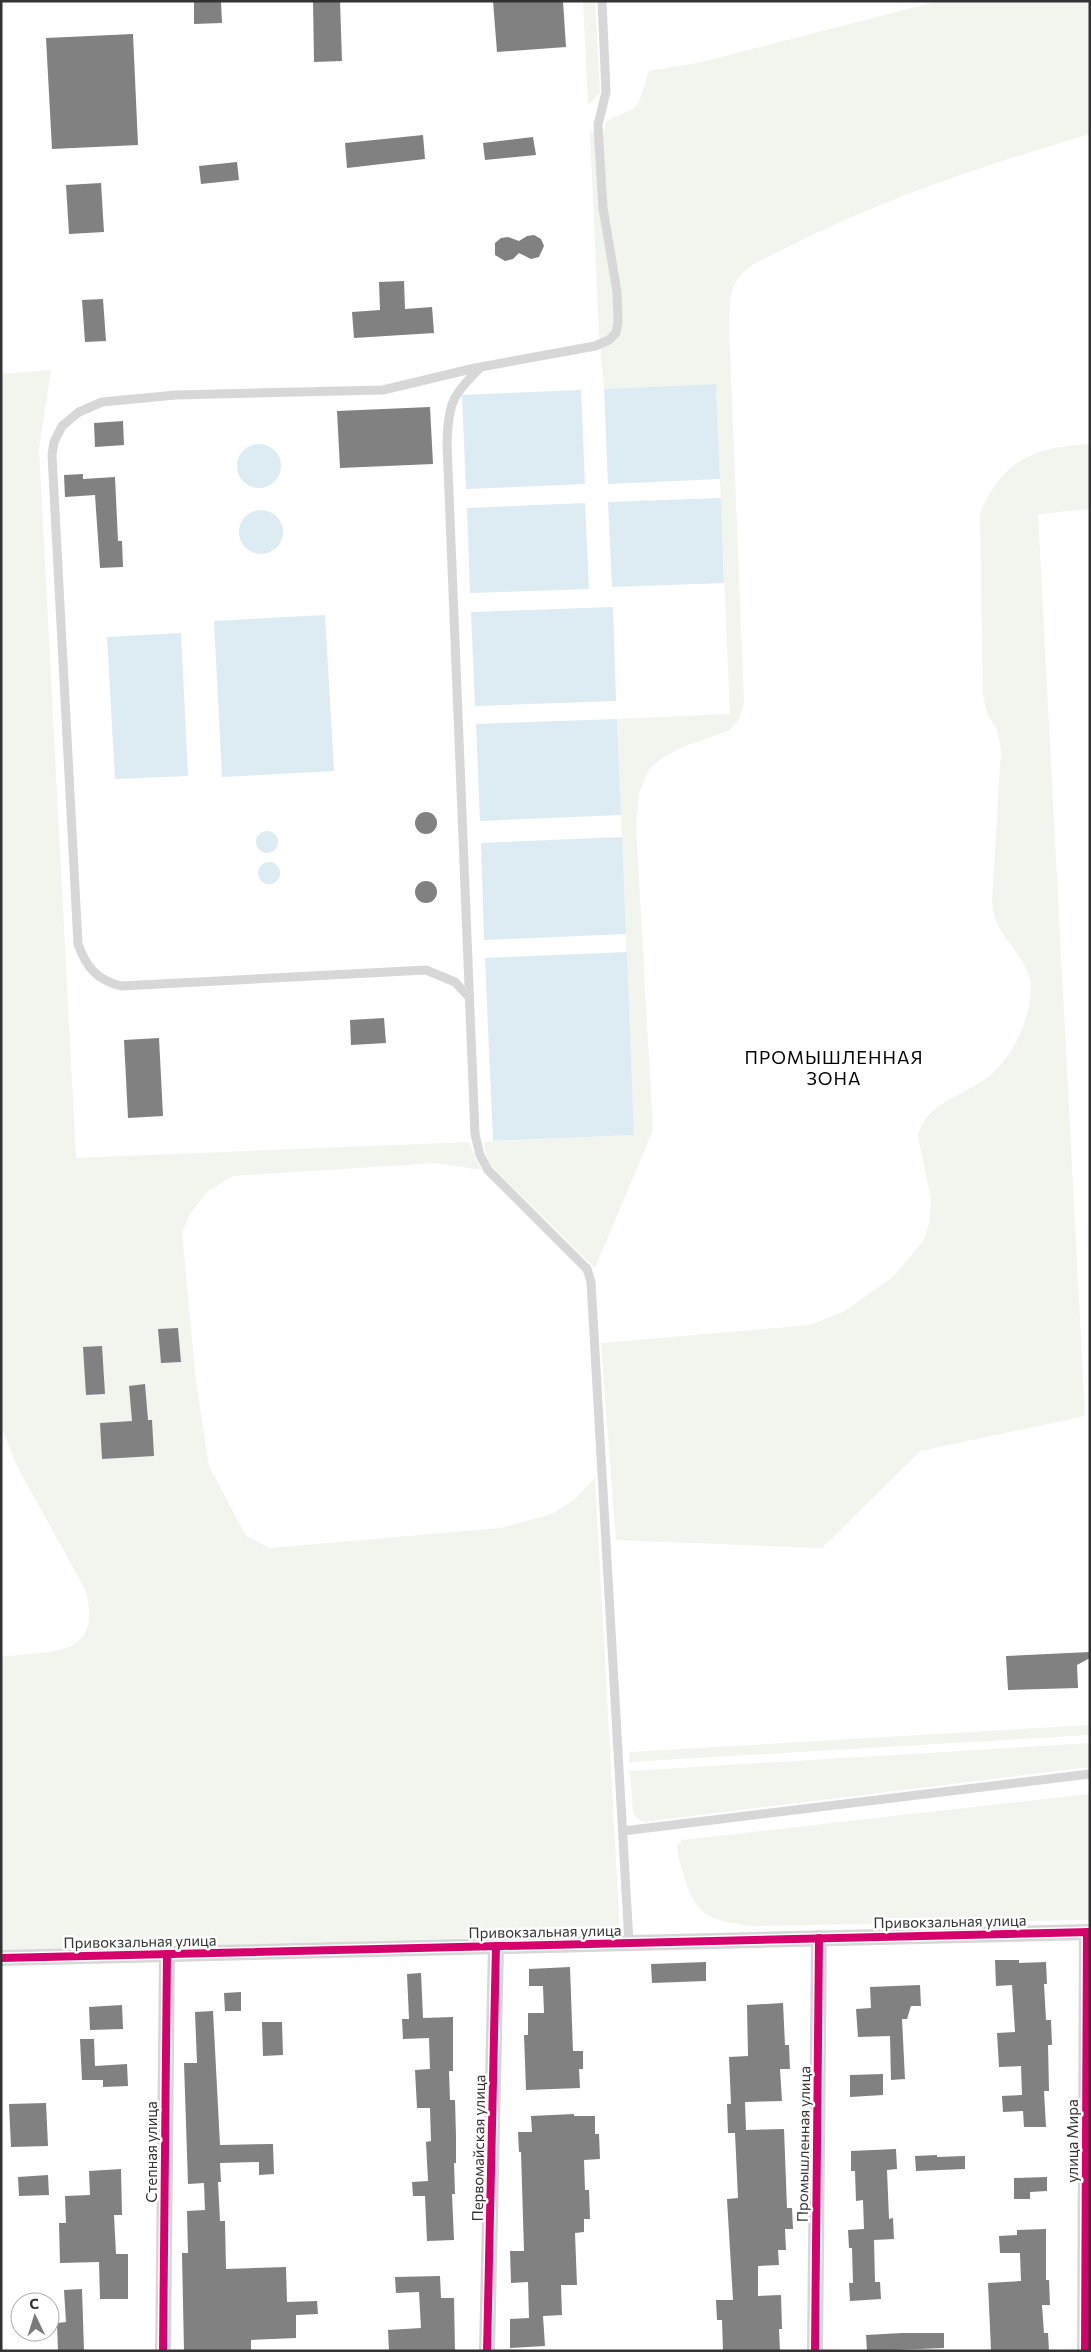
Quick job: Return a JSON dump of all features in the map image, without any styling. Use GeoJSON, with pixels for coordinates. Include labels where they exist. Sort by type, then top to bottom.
{"type":"FeatureCollection","features":[{"type":"Feature","properties":{"kind":"street","name":"Привокзальная улица"},"geometry":{"type":"LineString","coordinates":[[1,1958],[1089,1932]]}},
{"type":"Feature","properties":{"kind":"street","name":"улица Мира"},"geometry":{"type":"LineString","coordinates":[[1085,2351],[1089,1932]]}},
{"type":"Feature","properties":{"kind":"street","name":"Промышленная улица"},"geometry":{"type":"LineString","coordinates":[[815,2351],[819,1938]]}},
{"type":"Feature","properties":{"kind":"street","name":"Первомайская улица"},"geometry":{"type":"LineString","coordinates":[[487,2351],[496,1946]]}},
{"type":"Feature","properties":{"kind":"street","name":"Степная улица"},"geometry":{"type":"LineString","coordinates":[[164,2351],[167,1954]]}},
{"type":"Feature","properties":{"kind":"lane"},"geometry":{"type":"LineString","coordinates":[[469,997],[455,982],[426,970],[121,986],[99,978],[85,962],[78,944],[52,455],[54,442],[62,426],[79,412],[102,402],[176,395],[383,390],[480,367],[596,346],[609,340],[616,332],[618,300],[605,229],[598,125],[606,92],[602,1]]}},
{"type":"Feature","properties":{"kind":"lane"},"geometry":{"type":"LineString","coordinates":[[480,367],[455,394],[447,423],[475,1134],[480,1155],[488,1170],[587,1269],[591,1282],[629,1943]]}},
{"type":"Feature","properties":{"kind":"lane"},"geometry":{"type":"LineString","coordinates":[[623,1831],[1090,1774]]}},
{"type":"Feature","properties":{"kind":"shaded area"},"geometry":{"type":"Polygon","coordinates":[[[583,1],[595,1],[600,93],[588,105],[583,1]]]}},
{"type":"Feature","properties":{"kind":"shaded area"},"geometry":{"type":"Polygon","coordinates":[[[939,1],[1090,1],[1090,134],[936,183],[861,213],[761,260],[748,268],[735,284],[730,302],[729,327],[744,703],[739,719],[730,730],[678,749],[662,758],[649,769],[639,793],[636,825],[653,1130],[595,1268],[489,1163],[483,1142],[634,1135],[617,719],[730,714],[716,384],[604,389],[599,335],[590,131],[603,135],[606,122],[637,105],[649,71],[702,62],[939,1]]]}},
{"type":"Feature","properties":{"kind":"shaded area"},"geometry":{"type":"Polygon","coordinates":[[[51,370],[39,449],[76,1158],[469,1142],[481,1170],[435,1163],[233,1176],[208,1191],[190,1214],[182,1232],[196,1382],[209,1466],[246,1536],[270,1548],[500,1528],[552,1514],[574,1500],[595,1478],[620,1934],[1,1951],[1,1657],[54,1651],[69,1647],[80,1640],[87,1629],[89,1613],[86,1591],[17,1466],[1,1426],[1,374],[51,370]]]}},
{"type":"Feature","properties":{"kind":"shaded area"},"geometry":{"type":"Polygon","coordinates":[[[716,384],[720,479],[608,484],[604,389],[716,384]]]}},
{"type":"Feature","properties":{"kind":"shaded area"},"geometry":{"type":"Polygon","coordinates":[[[581,390],[585,484],[466,489],[462,395],[581,390]]]}},
{"type":"Feature","properties":{"kind":"shaded area"},"geometry":{"type":"Polygon","coordinates":[[[263,444],[275,450],[280,457],[280,475],[275,482],[268,487],[255,488],[247,485],[240,478],[237,462],[240,454],[247,447],[263,444]]]}},
{"type":"Feature","properties":{"kind":"shaded area"},"geometry":{"type":"Polygon","coordinates":[[[1090,444],[1090,509],[1038,514],[1085,1416],[920,1451],[822,1548],[616,1540],[601,1343],[810,1325],[845,1311],[894,1276],[924,1240],[930,1220],[931,1199],[918,1136],[923,1124],[938,1107],[978,1084],[995,1071],[1011,1052],[1019,1037],[1029,1006],[1031,995],[1030,980],[1019,956],[1004,936],[996,921],[992,902],[1001,750],[997,730],[987,713],[983,696],[980,513],[999,480],[1010,468],[1023,459],[1053,448],[1090,444]]]}},
{"type":"Feature","properties":{"kind":"shaded area"},"geometry":{"type":"Polygon","coordinates":[[[721,498],[724,583],[612,587],[608,502],[721,498]]]}},
{"type":"Feature","properties":{"kind":"shaded area"},"geometry":{"type":"Polygon","coordinates":[[[585,503],[589,589],[470,593],[467,508],[585,503]]]}},
{"type":"Feature","properties":{"kind":"shaded area"},"geometry":{"type":"Polygon","coordinates":[[[265,510],[277,516],[282,523],[282,541],[277,548],[270,553],[257,554],[249,551],[242,544],[239,528],[242,520],[249,513],[265,510]]]}},
{"type":"Feature","properties":{"kind":"shaded area"},"geometry":{"type":"Polygon","coordinates":[[[613,607],[616,701],[475,706],[471,612],[613,607]]]}},
{"type":"Feature","properties":{"kind":"shaded area"},"geometry":{"type":"Polygon","coordinates":[[[325,615],[334,771],[222,777],[214,621],[325,615]]]}},
{"type":"Feature","properties":{"kind":"shaded area"},"geometry":{"type":"Polygon","coordinates":[[[181,633],[188,776],[115,779],[107,637],[181,633]]]}},
{"type":"Feature","properties":{"kind":"shaded area"},"geometry":{"type":"Polygon","coordinates":[[[617,719],[621,815],[480,821],[476,724],[617,719]]]}},
{"type":"Feature","properties":{"kind":"shaded area"},"geometry":{"type":"Polygon","coordinates":[[[267,831],[275,834],[278,842],[275,850],[267,853],[259,850],[256,842],[259,834],[267,831]]]}},
{"type":"Feature","properties":{"kind":"shaded area"},"geometry":{"type":"Polygon","coordinates":[[[622,837],[626,934],[484,940],[481,843],[622,837]]]}},
{"type":"Feature","properties":{"kind":"shaded area"},"geometry":{"type":"Polygon","coordinates":[[[269,862],[277,865],[280,873],[277,881],[269,884],[261,881],[258,873],[261,865],[269,862]]]}},
{"type":"Feature","properties":{"kind":"shaded area"},"geometry":{"type":"Polygon","coordinates":[[[627,952],[634,1135],[493,1141],[485,958],[627,952]]]}},
{"type":"Feature","properties":{"kind":"shaded area"},"geometry":{"type":"Polygon","coordinates":[[[1090,1725],[1090,1735],[629,1762],[630,1752],[1090,1725]]]}},
{"type":"Feature","properties":{"kind":"shaded area"},"geometry":{"type":"Polygon","coordinates":[[[1090,1743],[1090,1767],[643,1822],[636,1817],[633,1811],[630,1771],[1090,1743]]]}},
{"type":"Feature","properties":{"kind":"shaded area"},"geometry":{"type":"Polygon","coordinates":[[[1090,1794],[1090,1920],[752,1926],[727,1922],[709,1916],[696,1903],[685,1880],[677,1846],[682,1840],[1090,1794]]]}},
{"type":"Feature","properties":{"kind":"building"},"geometry":{"type":"Polygon","coordinates":[[[194,1],[221,1],[222,23],[194,24],[194,1]]]}},
{"type":"Feature","properties":{"kind":"building"},"geometry":{"type":"Polygon","coordinates":[[[313,1],[340,1],[342,61],[314,62],[313,1]]]}},
{"type":"Feature","properties":{"kind":"building"},"geometry":{"type":"Polygon","coordinates":[[[493,1],[563,1],[566,47],[497,52],[493,1]]]}},
{"type":"Feature","properties":{"kind":"building"},"geometry":{"type":"Polygon","coordinates":[[[133,34],[138,145],[52,149],[46,38],[133,34]]]}},
{"type":"Feature","properties":{"kind":"building"},"geometry":{"type":"Polygon","coordinates":[[[423,135],[425,159],[347,168],[345,143],[423,135]]]}},
{"type":"Feature","properties":{"kind":"building"},"geometry":{"type":"Polygon","coordinates":[[[533,137],[536,155],[485,160],[483,143],[533,137]]]}},
{"type":"Feature","properties":{"kind":"building"},"geometry":{"type":"Polygon","coordinates":[[[237,162],[239,180],[201,184],[199,166],[237,162]]]}},
{"type":"Feature","properties":{"kind":"building"},"geometry":{"type":"Polygon","coordinates":[[[101,183],[104,232],[69,234],[66,185],[101,183]]]}},
{"type":"Feature","properties":{"kind":"building"},"geometry":{"type":"Polygon","coordinates":[[[534,235],[541,239],[544,246],[539,257],[531,259],[519,253],[513,259],[505,261],[495,255],[495,243],[501,238],[508,237],[519,241],[527,236],[534,235]]]}},
{"type":"Feature","properties":{"kind":"building"},"geometry":{"type":"Polygon","coordinates":[[[404,281],[405,309],[432,307],[434,333],[354,338],[352,312],[380,310],[379,282],[404,281]]]}},
{"type":"Feature","properties":{"kind":"building"},"geometry":{"type":"Polygon","coordinates":[[[103,299],[106,341],[85,342],[82,300],[103,299]]]}},
{"type":"Feature","properties":{"kind":"building"},"geometry":{"type":"Polygon","coordinates":[[[430,407],[433,464],[340,468],[337,411],[430,407]]]}},
{"type":"Feature","properties":{"kind":"building"},"geometry":{"type":"Polygon","coordinates":[[[123,421],[124,445],[95,447],[94,423],[123,421]]]}},
{"type":"Feature","properties":{"kind":"building"},"geometry":{"type":"Polygon","coordinates":[[[83,474],[83,479],[115,477],[118,541],[122,541],[123,567],[100,568],[95,495],[65,497],[64,475],[83,474]]]}},
{"type":"Feature","properties":{"kind":"building"},"geometry":{"type":"Polygon","coordinates":[[[426,812],[434,815],[437,823],[434,831],[426,834],[418,831],[415,823],[418,815],[426,812]]]}},
{"type":"Feature","properties":{"kind":"building"},"geometry":{"type":"Polygon","coordinates":[[[426,881],[434,884],[437,892],[434,900],[426,903],[418,900],[415,892],[418,884],[426,881]]]}},
{"type":"Feature","properties":{"kind":"building"},"geometry":{"type":"Polygon","coordinates":[[[384,1018],[386,1043],[351,1045],[350,1020],[384,1018]]]}},
{"type":"Feature","properties":{"kind":"building"},"geometry":{"type":"Polygon","coordinates":[[[159,1038],[163,1116],[128,1118],[124,1040],[159,1038]]]}},
{"type":"Feature","properties":{"kind":"building"},"geometry":{"type":"Polygon","coordinates":[[[178,1328],[181,1362],[161,1363],[158,1329],[178,1328]]]}},
{"type":"Feature","properties":{"kind":"building"},"geometry":{"type":"Polygon","coordinates":[[[102,1346],[105,1394],[86,1395],[83,1347],[102,1346]]]}},
{"type":"Feature","properties":{"kind":"building"},"geometry":{"type":"Polygon","coordinates":[[[145,1384],[148,1420],[152,1420],[154,1456],[102,1459],[100,1423],[132,1421],[129,1386],[145,1384]]]}},
{"type":"Feature","properties":{"kind":"building"},"geometry":{"type":"Polygon","coordinates":[[[1090,1652],[1090,1658],[1077,1665],[1078,1688],[1008,1690],[1006,1656],[1090,1652]]]}},
{"type":"Feature","properties":{"kind":"building"},"geometry":{"type":"Polygon","coordinates":[[[995,1960],[1019,1960],[1019,1963],[1046,1962],[1047,1984],[1044,1984],[1046,2020],[1051,2020],[1052,2045],[1048,2045],[1049,2091],[1044,2091],[1046,2127],[1024,2127],[1023,2111],[1003,2112],[1002,2096],[1022,2095],[1021,2066],[999,2067],[997,2033],[1015,2032],[1012,1985],[996,1986],[995,1960]]]}},
{"type":"Feature","properties":{"kind":"building"},"geometry":{"type":"Polygon","coordinates":[[[706,1962],[706,1981],[652,1983],[651,1964],[706,1962]]]}},
{"type":"Feature","properties":{"kind":"building"},"geometry":{"type":"Polygon","coordinates":[[[570,1967],[573,2051],[583,2051],[583,2069],[579,2069],[580,2088],[526,2090],[524,2035],[528,2035],[528,2013],[544,2013],[543,1986],[529,1986],[529,1969],[570,1967]]]}},
{"type":"Feature","properties":{"kind":"building"},"geometry":{"type":"Polygon","coordinates":[[[421,1973],[423,2018],[453,2017],[453,2071],[449,2071],[450,2100],[455,2100],[456,2163],[454,2163],[455,2194],[452,2194],[454,2240],[427,2241],[425,2196],[413,2196],[412,2182],[428,2181],[426,2142],[431,2141],[430,2108],[417,2108],[415,2070],[430,2069],[429,2038],[403,2039],[402,2019],[409,2019],[407,1974],[421,1973]]]}},
{"type":"Feature","properties":{"kind":"building"},"geometry":{"type":"Polygon","coordinates":[[[920,1985],[921,2006],[911,2006],[907,2019],[902,2019],[905,2079],[891,2080],[890,2036],[858,2037],[856,2009],[871,2008],[870,1987],[920,1985]]]}},
{"type":"Feature","properties":{"kind":"building"},"geometry":{"type":"Polygon","coordinates":[[[241,1992],[241,2011],[225,2011],[224,1993],[241,1992]]]}},
{"type":"Feature","properties":{"kind":"building"},"geometry":{"type":"Polygon","coordinates":[[[783,2003],[785,2045],[789,2045],[790,2069],[780,2069],[782,2101],[745,2102],[746,2130],[784,2129],[787,2208],[792,2208],[793,2229],[785,2229],[786,2250],[778,2250],[779,2265],[758,2266],[758,2296],[781,2295],[782,2329],[779,2329],[780,2351],[723,2351],[722,2320],[717,2320],[716,2300],[733,2300],[727,2199],[738,2198],[735,2133],[728,2133],[727,2104],[731,2104],[729,2057],[748,2056],[747,2005],[783,2003]]]}},
{"type":"Feature","properties":{"kind":"building"},"geometry":{"type":"Polygon","coordinates":[[[122,2005],[123,2029],[90,2030],[89,2007],[122,2005]]]}},
{"type":"Feature","properties":{"kind":"building"},"geometry":{"type":"Polygon","coordinates":[[[213,2011],[220,2145],[273,2144],[274,2174],[259,2175],[259,2162],[220,2163],[221,2182],[218,2182],[220,2221],[225,2221],[226,2269],[286,2267],[287,2302],[317,2301],[318,2314],[296,2315],[296,2338],[251,2340],[251,2351],[184,2351],[182,2253],[188,2253],[187,2211],[205,2210],[204,2183],[188,2184],[184,2063],[197,2063],[195,2012],[213,2011]]]}},
{"type":"Feature","properties":{"kind":"building"},"geometry":{"type":"Polygon","coordinates":[[[262,2022],[282,2022],[283,2055],[263,2056],[262,2022]]]}},
{"type":"Feature","properties":{"kind":"building"},"geometry":{"type":"Polygon","coordinates":[[[80,2039],[94,2039],[95,2066],[127,2064],[128,2086],[103,2087],[103,2080],[82,2080],[80,2039]]]}},
{"type":"Feature","properties":{"kind":"building"},"geometry":{"type":"Polygon","coordinates":[[[883,2074],[883,2095],[850,2097],[850,2075],[883,2074]]]}},
{"type":"Feature","properties":{"kind":"building"},"geometry":{"type":"Polygon","coordinates":[[[46,2103],[48,2146],[11,2147],[9,2104],[46,2103]]]}},
{"type":"Feature","properties":{"kind":"building"},"geometry":{"type":"Polygon","coordinates":[[[574,2114],[574,2116],[595,2116],[595,2134],[599,2134],[600,2159],[584,2160],[585,2190],[589,2190],[590,2219],[584,2219],[584,2232],[575,2233],[577,2285],[561,2285],[562,2315],[543,2316],[545,2346],[510,2348],[510,2319],[529,2318],[528,2282],[511,2283],[510,2251],[524,2251],[521,2152],[519,2152],[518,2132],[532,2132],[531,2116],[574,2114]]]}},
{"type":"Feature","properties":{"kind":"building"},"geometry":{"type":"Polygon","coordinates":[[[896,2149],[897,2169],[887,2170],[889,2219],[893,2218],[894,2239],[874,2240],[875,2282],[880,2282],[881,2299],[850,2301],[849,2283],[853,2283],[852,2248],[849,2248],[848,2230],[864,2229],[863,2200],[856,2201],[855,2171],[851,2171],[851,2151],[896,2149]]]}},
{"type":"Feature","properties":{"kind":"building"},"geometry":{"type":"Polygon","coordinates":[[[937,2155],[937,2157],[965,2156],[965,2169],[916,2171],[915,2156],[937,2155]]]}},
{"type":"Feature","properties":{"kind":"building"},"geometry":{"type":"Polygon","coordinates":[[[121,2169],[122,2215],[114,2215],[116,2254],[128,2254],[128,2299],[100,2299],[99,2262],[60,2263],[59,2223],[66,2223],[65,2196],[90,2195],[89,2171],[121,2169]]]}},
{"type":"Feature","properties":{"kind":"building"},"geometry":{"type":"Polygon","coordinates":[[[48,2175],[49,2195],[19,2196],[18,2177],[48,2175]]]}},
{"type":"Feature","properties":{"kind":"building"},"geometry":{"type":"Polygon","coordinates":[[[1047,2177],[1047,2191],[1030,2192],[1030,2199],[1014,2199],[1014,2178],[1047,2177]]]}},
{"type":"Feature","properties":{"kind":"building"},"geometry":{"type":"Polygon","coordinates":[[[1046,2229],[1046,2280],[1049,2280],[1050,2305],[1042,2305],[1044,2333],[1048,2333],[1049,2351],[991,2350],[988,2283],[1021,2281],[1020,2253],[1000,2253],[999,2236],[1017,2235],[1017,2230],[1046,2229]]]}},
{"type":"Feature","properties":{"kind":"building"},"geometry":{"type":"Polygon","coordinates":[[[440,2276],[441,2298],[454,2298],[455,2351],[389,2351],[388,2330],[421,2328],[419,2292],[396,2293],[395,2277],[440,2276]]]}},
{"type":"Feature","properties":{"kind":"building"},"geometry":{"type":"Polygon","coordinates":[[[82,2289],[84,2351],[58,2351],[60,2323],[66,2322],[64,2290],[82,2289]]]}},
{"type":"Feature","properties":{"kind":"building"},"geometry":{"type":"Polygon","coordinates":[[[944,2333],[944,2348],[867,2351],[866,2335],[944,2333]]]}},
{"type":"Feature","properties":{"kind":"cycle path"},"geometry":{"type":"LineString","coordinates":[[1085,2351],[1087,1932]]}},
{"type":"Feature","properties":{"kind":"cycle path"},"geometry":{"type":"LineString","coordinates":[[1,1958],[1090,1932]]}},
{"type":"Feature","properties":{"kind":"cycle path"},"geometry":{"type":"LineString","coordinates":[[815,2351],[819,1938]]}},
{"type":"Feature","properties":{"kind":"cycle path"},"geometry":{"type":"LineString","coordinates":[[487,2351],[496,1946]]}},
{"type":"Feature","properties":{"kind":"cycle path"},"geometry":{"type":"LineString","coordinates":[[163,2351],[167,1954]]}},
{"type":"Feature","properties":{"kind":"district","name":"ПРОМЫШЛЕННАЯ ЗОНА"},"geometry":{"type":"Point","coordinates":[834,1067]}}]}
